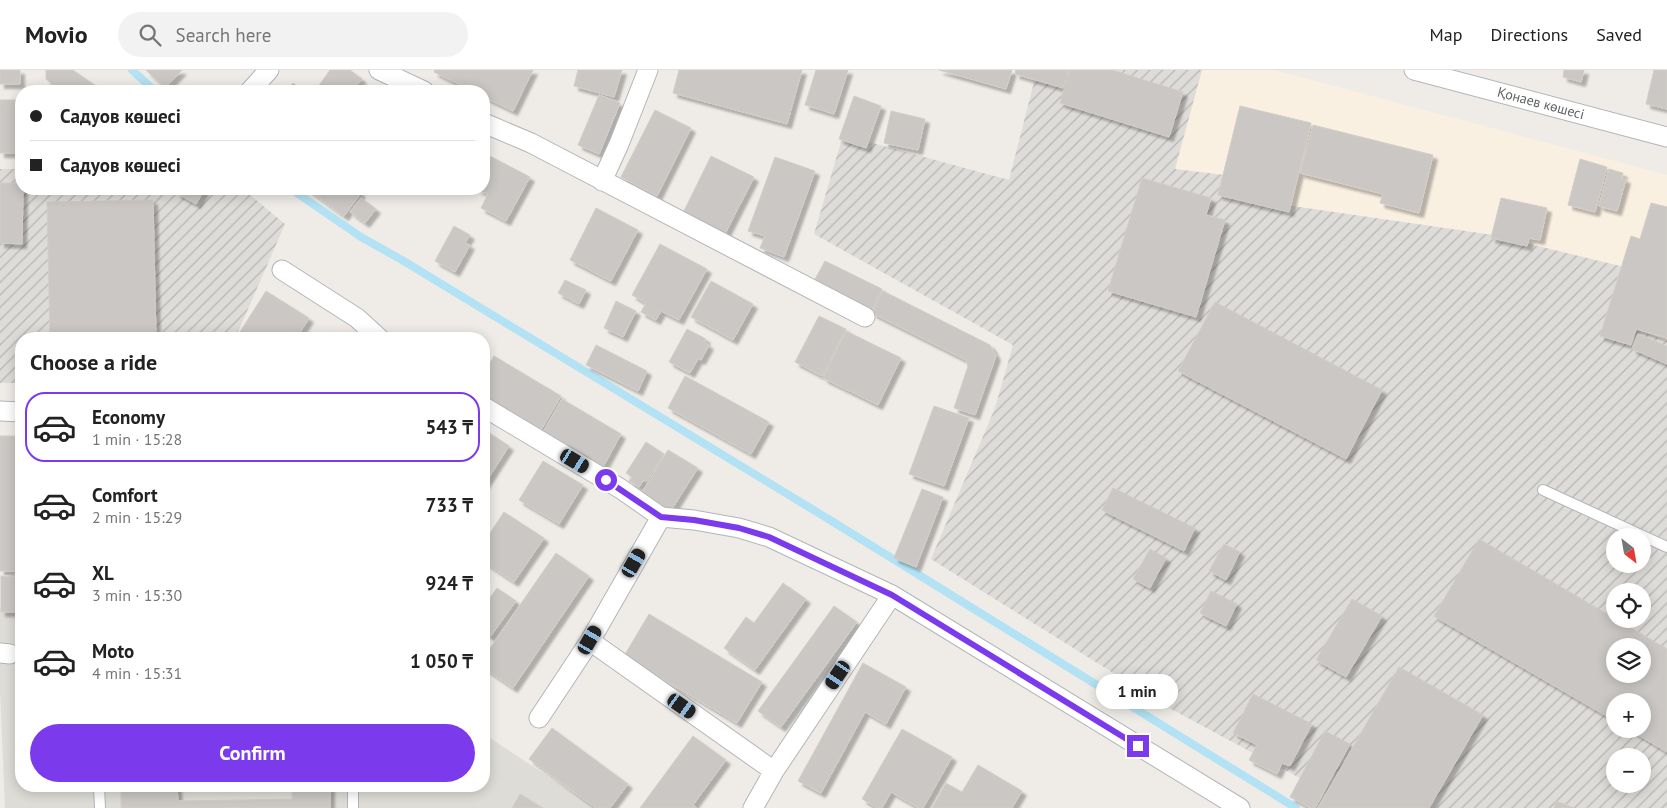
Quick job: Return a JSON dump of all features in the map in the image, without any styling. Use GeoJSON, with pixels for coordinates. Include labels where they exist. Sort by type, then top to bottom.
{"type":"FeatureCollection","features":[{"type":"Feature","properties":{"kind":"street"},"geometry":{"type":"LineString","coordinates":[[255,85],[269,70]]}},
{"type":"Feature","properties":{"kind":"street"},"geometry":{"type":"LineString","coordinates":[[379,70],[411,85]]}},
{"type":"Feature","properties":{"kind":"street"},"geometry":{"type":"LineString","coordinates":[[602,181],[620,144],[648,70]]}},
{"type":"Feature","properties":{"kind":"street","name":"Қонаев көшесі"},"geometry":{"type":"LineString","coordinates":[[1414,70],[1667,137]]}},
{"type":"Feature","properties":{"kind":"street"},"geometry":{"type":"LineString","coordinates":[[490,126],[530,143],[865,317]]}},
{"type":"Feature","properties":{"kind":"street"},"geometry":{"type":"LineString","coordinates":[[282,270],[357,318],[372,332]]}},
{"type":"Feature","properties":{"kind":"street"},"geometry":{"type":"LineString","coordinates":[[490,411],[621,489],[661,517],[694,520],[739,528],[769,537],[892,595],[1240,808]]}},
{"type":"Feature","properties":{"kind":"street"},"geometry":{"type":"LineString","coordinates":[[0,412],[15,412]]}},
{"type":"Feature","properties":{"kind":"street"},"geometry":{"type":"LineString","coordinates":[[539,718],[590,640],[661,517]]}},
{"type":"Feature","properties":{"kind":"street"},"geometry":{"type":"LineString","coordinates":[[753,808],[774,771],[892,595]]}},
{"type":"Feature","properties":{"kind":"street"},"geometry":{"type":"LineString","coordinates":[[590,640],[774,771]]}},
{"type":"Feature","properties":{"kind":"lane"},"geometry":{"type":"LineString","coordinates":[[1542,490],[1667,547]]}},
{"type":"Feature","properties":{"kind":"lane"},"geometry":{"type":"LineString","coordinates":[[99,792],[100,808]]}},
{"type":"Feature","properties":{"kind":"lane"},"geometry":{"type":"LineString","coordinates":[[353,792],[353,808]]}},
{"type":"Feature","properties":{"kind":"shaded area"},"geometry":{"type":"Polygon","coordinates":[[[1037,70],[1202,70],[1175,169],[1241,177],[1244,199],[1493,235],[1624,267],[1608,318],[1667,341],[1667,808],[1349,808],[1309,783],[1171,709],[931,559],[995,408],[1013,345],[814,234],[843,135],[1009,180],[1037,70]]]}},
{"type":"Feature","properties":{"kind":"shaded area"},"geometry":{"type":"Polygon","coordinates":[[[1202,70],[1274,70],[1667,175],[1667,341],[1607,318],[1493,235],[1244,199],[1175,169],[1202,70]]]}},
{"type":"Feature","properties":{"kind":"shaded area"},"geometry":{"type":"Polygon","coordinates":[[[0,169],[15,169],[15,195],[250,195],[285,224],[238,332],[15,332],[15,383],[0,383],[0,169]]]}},
{"type":"Feature","properties":{"kind":"shaded area"},"geometry":{"type":"Polygon","coordinates":[[[0,607],[15,608],[15,792],[490,792],[490,738],[596,808],[5,808],[0,690],[0,607]]]}},
{"type":"Feature","properties":{"kind":"building"},"geometry":{"type":"Polygon","coordinates":[[[0,70],[20,70],[20,84],[0,84],[0,70]]]}},
{"type":"Feature","properties":{"kind":"building"},"geometry":{"type":"Polygon","coordinates":[[[46,70],[73,70],[94,85],[54,85],[46,79],[46,70]]]}},
{"type":"Feature","properties":{"kind":"building"},"geometry":{"type":"Polygon","coordinates":[[[146,70],[182,70],[168,85],[162,85],[146,70]]]}},
{"type":"Feature","properties":{"kind":"building"},"geometry":{"type":"Polygon","coordinates":[[[330,70],[350,70],[362,79],[357,85],[319,85],[330,70]]]}},
{"type":"Feature","properties":{"kind":"building"},"geometry":{"type":"Polygon","coordinates":[[[435,70],[533,70],[513,111],[490,100],[490,85],[461,85],[434,72],[435,70]]]}},
{"type":"Feature","properties":{"kind":"building"},"geometry":{"type":"Polygon","coordinates":[[[578,70],[622,70],[614,97],[574,86],[578,70]]]}},
{"type":"Feature","properties":{"kind":"building"},"geometry":{"type":"Polygon","coordinates":[[[679,70],[802,70],[787,124],[673,93],[679,70]]]}},
{"type":"Feature","properties":{"kind":"building"},"geometry":{"type":"Polygon","coordinates":[[[816,70],[848,70],[834,114],[805,105],[816,70]]]}},
{"type":"Feature","properties":{"kind":"building"},"geometry":{"type":"Polygon","coordinates":[[[939,70],[1012,70],[1006,89],[939,70]]]}},
{"type":"Feature","properties":{"kind":"building"},"geometry":{"type":"Polygon","coordinates":[[[1016,70],[1069,70],[1063,88],[1015,74],[1016,70]]]}},
{"type":"Feature","properties":{"kind":"building"},"geometry":{"type":"Polygon","coordinates":[[[1070,70],[1112,70],[1183,92],[1169,137],[1060,103],[1070,70]]]}},
{"type":"Feature","properties":{"kind":"building"},"geometry":{"type":"Polygon","coordinates":[[[1564,70],[1584,70],[1581,82],[1563,77],[1564,70]]]}},
{"type":"Feature","properties":{"kind":"building"},"geometry":{"type":"Polygon","coordinates":[[[1654,70],[1667,70],[1667,109],[1646,104],[1654,70]]]}},
{"type":"Feature","properties":{"kind":"building"},"geometry":{"type":"Polygon","coordinates":[[[599,95],[620,103],[599,154],[578,145],[599,95]]]}},
{"type":"Feature","properties":{"kind":"building"},"geometry":{"type":"Polygon","coordinates":[[[854,96],[881,106],[866,148],[839,139],[854,96]]]}},
{"type":"Feature","properties":{"kind":"building"},"geometry":{"type":"Polygon","coordinates":[[[0,100],[15,100],[15,153],[0,153],[0,100]]]}},
{"type":"Feature","properties":{"kind":"building"},"geometry":{"type":"Polygon","coordinates":[[[1240,106],[1311,123],[1289,212],[1218,195],[1240,106]]]}},
{"type":"Feature","properties":{"kind":"building"},"geometry":{"type":"Polygon","coordinates":[[[655,110],[691,128],[657,196],[621,177],[655,110]]]}},
{"type":"Feature","properties":{"kind":"building"},"geometry":{"type":"Polygon","coordinates":[[[891,111],[925,119],[918,150],[884,143],[891,111]]]}},
{"type":"Feature","properties":{"kind":"building"},"geometry":{"type":"Polygon","coordinates":[[[1313,125],[1433,155],[1419,213],[1380,203],[1383,194],[1300,173],[1313,125]]]}},
{"type":"Feature","properties":{"kind":"building"},"geometry":{"type":"Polygon","coordinates":[[[490,156],[530,177],[506,221],[481,208],[488,195],[490,195],[490,156]]]}},
{"type":"Feature","properties":{"kind":"building"},"geometry":{"type":"Polygon","coordinates":[[[711,156],[754,177],[725,234],[683,213],[711,156]]]}},
{"type":"Feature","properties":{"kind":"building"},"geometry":{"type":"Polygon","coordinates":[[[775,157],[815,171],[784,257],[760,248],[765,236],[748,231],[775,157]]]}},
{"type":"Feature","properties":{"kind":"building"},"geometry":{"type":"Polygon","coordinates":[[[1580,159],[1607,167],[1595,212],[1568,205],[1580,159]]]}},
{"type":"Feature","properties":{"kind":"building"},"geometry":{"type":"Polygon","coordinates":[[[1609,169],[1623,173],[1621,178],[1626,179],[1617,211],[1599,206],[1609,169]]]}},
{"type":"Feature","properties":{"kind":"building"},"geometry":{"type":"Polygon","coordinates":[[[1142,178],[1211,198],[1206,215],[1225,220],[1196,317],[1108,291],[1142,178]]]}},
{"type":"Feature","properties":{"kind":"building"},"geometry":{"type":"Polygon","coordinates":[[[0,183],[15,183],[15,195],[23,195],[22,244],[0,243],[0,183]]]}},
{"type":"Feature","properties":{"kind":"building"},"geometry":{"type":"Polygon","coordinates":[[[180,195],[201,195],[196,204],[180,195]]]}},
{"type":"Feature","properties":{"kind":"building"},"geometry":{"type":"Polygon","coordinates":[[[315,195],[360,195],[344,216],[315,195]]]}},
{"type":"Feature","properties":{"kind":"building"},"geometry":{"type":"Polygon","coordinates":[[[361,198],[376,209],[365,223],[350,212],[361,198]]]}},
{"type":"Feature","properties":{"kind":"building"},"geometry":{"type":"Polygon","coordinates":[[[1501,198],[1547,208],[1540,240],[1529,238],[1527,246],[1491,238],[1501,198]]]}},
{"type":"Feature","properties":{"kind":"building"},"geometry":{"type":"Polygon","coordinates":[[[153,200],[156,332],[50,332],[47,202],[153,200]]]}},
{"type":"Feature","properties":{"kind":"building"},"geometry":{"type":"Polygon","coordinates":[[[1651,203],[1667,207],[1667,338],[1636,329],[1631,345],[1600,336],[1631,236],[1640,239],[1651,203]]]}},
{"type":"Feature","properties":{"kind":"building"},"geometry":{"type":"Polygon","coordinates":[[[596,208],[638,230],[611,281],[570,260],[596,208]]]}},
{"type":"Feature","properties":{"kind":"building"},"geometry":{"type":"Polygon","coordinates":[[[454,226],[470,235],[465,243],[470,245],[455,272],[435,261],[454,226]]]}},
{"type":"Feature","properties":{"kind":"building"},"geometry":{"type":"Polygon","coordinates":[[[660,244],[707,269],[679,320],[661,311],[656,320],[641,312],[646,303],[632,295],[660,244]]]}},
{"type":"Feature","properties":{"kind":"building"},"geometry":{"type":"Polygon","coordinates":[[[825,261],[882,289],[872,310],[814,281],[825,261]]]}},
{"type":"Feature","properties":{"kind":"building"},"geometry":{"type":"Polygon","coordinates":[[[565,280],[586,290],[579,304],[558,293],[565,280]]]}},
{"type":"Feature","properties":{"kind":"building"},"geometry":{"type":"Polygon","coordinates":[[[711,281],[753,304],[733,340],[691,317],[711,281]]]}},
{"type":"Feature","properties":{"kind":"building"},"geometry":{"type":"Polygon","coordinates":[[[266,291],[309,318],[300,332],[240,332],[266,291]]]}},
{"type":"Feature","properties":{"kind":"building"},"geometry":{"type":"Polygon","coordinates":[[[883,291],[990,345],[996,356],[975,415],[954,408],[968,366],[966,360],[872,313],[883,291]]]}},
{"type":"Feature","properties":{"kind":"building"},"geometry":{"type":"Polygon","coordinates":[[[616,301],[636,311],[623,337],[604,328],[616,301]]]}},
{"type":"Feature","properties":{"kind":"building"},"geometry":{"type":"Polygon","coordinates":[[[1215,302],[1382,390],[1346,459],[1178,371],[1215,302]]]}},
{"type":"Feature","properties":{"kind":"building"},"geometry":{"type":"Polygon","coordinates":[[[819,316],[846,329],[822,376],[795,362],[819,316]]]}},
{"type":"Feature","properties":{"kind":"building"},"geometry":{"type":"Polygon","coordinates":[[[687,329],[706,339],[704,342],[709,345],[701,360],[698,359],[690,373],[669,362],[687,329]]]}},
{"type":"Feature","properties":{"kind":"building"},"geometry":{"type":"Polygon","coordinates":[[[846,331],[901,358],[878,405],[823,378],[846,331]]]}},
{"type":"Feature","properties":{"kind":"building"},"geometry":{"type":"Polygon","coordinates":[[[1638,334],[1667,346],[1667,364],[1632,349],[1638,334]]]}},
{"type":"Feature","properties":{"kind":"building"},"geometry":{"type":"Polygon","coordinates":[[[596,345],[647,371],[638,391],[586,365],[596,345]]]}},
{"type":"Feature","properties":{"kind":"building"},"geometry":{"type":"Polygon","coordinates":[[[494,356],[561,396],[541,430],[490,400],[490,363],[494,356]]]}},
{"type":"Feature","properties":{"kind":"building"},"geometry":{"type":"Polygon","coordinates":[[[685,376],[769,422],[751,454],[668,408],[685,376]]]}},
{"type":"Feature","properties":{"kind":"building"},"geometry":{"type":"Polygon","coordinates":[[[562,399],[621,434],[603,467],[543,432],[562,399]]]}},
{"type":"Feature","properties":{"kind":"building"},"geometry":{"type":"Polygon","coordinates":[[[934,406],[969,418],[944,486],[909,474],[934,406]]]}},
{"type":"Feature","properties":{"kind":"building"},"geometry":{"type":"Polygon","coordinates":[[[490,433],[509,446],[490,476],[490,433]]]}},
{"type":"Feature","properties":{"kind":"building"},"geometry":{"type":"Polygon","coordinates":[[[0,436],[15,436],[15,571],[0,571],[0,436]]]}},
{"type":"Feature","properties":{"kind":"building"},"geometry":{"type":"Polygon","coordinates":[[[646,442],[664,454],[646,482],[644,480],[639,487],[629,481],[632,477],[626,473],[646,442]]]}},
{"type":"Feature","properties":{"kind":"building"},"geometry":{"type":"Polygon","coordinates":[[[668,450],[698,468],[670,512],[641,494],[668,450]]]}},
{"type":"Feature","properties":{"kind":"building"},"geometry":{"type":"Polygon","coordinates":[[[543,461],[583,485],[559,524],[519,500],[543,461]]]}},
{"type":"Feature","properties":{"kind":"building"},"geometry":{"type":"Polygon","coordinates":[[[1113,488],[1195,528],[1184,551],[1102,510],[1113,488]]]}},
{"type":"Feature","properties":{"kind":"building"},"geometry":{"type":"Polygon","coordinates":[[[922,489],[943,497],[916,567],[894,558],[922,489]]]}},
{"type":"Feature","properties":{"kind":"building"},"geometry":{"type":"Polygon","coordinates":[[[504,512],[544,538],[514,582],[490,566],[490,533],[504,512]]]}},
{"type":"Feature","properties":{"kind":"building"},"geometry":{"type":"Polygon","coordinates":[[[1479,539],[1606,613],[1606,628],[1631,628],[1648,638],[1606,638],[1606,683],[1651,683],[1651,640],[1667,649],[1667,752],[1643,738],[1651,738],[1651,693],[1606,693],[1606,716],[1434,616],[1479,539]]]}},
{"type":"Feature","properties":{"kind":"building"},"geometry":{"type":"Polygon","coordinates":[[[1224,544],[1240,552],[1226,580],[1209,571],[1224,544]]]}},
{"type":"Feature","properties":{"kind":"building"},"geometry":{"type":"Polygon","coordinates":[[[1150,549],[1166,558],[1150,588],[1133,579],[1150,549]]]}},
{"type":"Feature","properties":{"kind":"building"},"geometry":{"type":"Polygon","coordinates":[[[556,553],[589,576],[513,688],[490,672],[490,648],[556,553]]]}},
{"type":"Feature","properties":{"kind":"building"},"geometry":{"type":"Polygon","coordinates":[[[1,576],[15,577],[15,612],[1,612],[1,576]]]}},
{"type":"Feature","properties":{"kind":"building"},"geometry":{"type":"Polygon","coordinates":[[[783,583],[806,599],[755,670],[724,648],[746,617],[754,623],[783,583]]]}},
{"type":"Feature","properties":{"kind":"building"},"geometry":{"type":"Polygon","coordinates":[[[497,588],[516,601],[490,637],[490,598],[497,588]]]}},
{"type":"Feature","properties":{"kind":"building"},"geometry":{"type":"Polygon","coordinates":[[[1211,591],[1237,604],[1226,626],[1200,613],[1211,591]]]}},
{"type":"Feature","properties":{"kind":"building"},"geometry":{"type":"Polygon","coordinates":[[[1352,599],[1382,616],[1346,677],[1316,660],[1352,599]]]}},
{"type":"Feature","properties":{"kind":"building"},"geometry":{"type":"Polygon","coordinates":[[[834,606],[857,622],[781,727],[758,711],[834,606]]]}},
{"type":"Feature","properties":{"kind":"building"},"geometry":{"type":"Polygon","coordinates":[[[649,614],[762,682],[737,723],[624,656],[649,614]]]}},
{"type":"Feature","properties":{"kind":"building"},"geometry":{"type":"Polygon","coordinates":[[[863,663],[906,687],[886,724],[865,712],[821,793],[798,781],[863,663]]]}},
{"type":"Feature","properties":{"kind":"building"},"geometry":{"type":"Polygon","coordinates":[[[1399,667],[1483,715],[1429,808],[1318,808],[1399,667]]]}},
{"type":"Feature","properties":{"kind":"building"},"geometry":{"type":"Polygon","coordinates":[[[1253,694],[1312,724],[1290,766],[1282,763],[1277,774],[1249,760],[1257,745],[1233,733],[1253,694]]]}},
{"type":"Feature","properties":{"kind":"building"},"geometry":{"type":"Polygon","coordinates":[[[552,728],[628,784],[610,808],[596,808],[529,759],[552,728]]]}},
{"type":"Feature","properties":{"kind":"building"},"geometry":{"type":"Polygon","coordinates":[[[902,729],[952,757],[923,808],[919,808],[891,792],[882,808],[878,808],[862,799],[902,729]]]}},
{"type":"Feature","properties":{"kind":"building"},"geometry":{"type":"Polygon","coordinates":[[[1325,731],[1350,744],[1315,808],[1311,808],[1290,797],[1325,731]]]}},
{"type":"Feature","properties":{"kind":"building"},"geometry":{"type":"Polygon","coordinates":[[[693,736],[726,760],[693,805],[697,808],[640,808],[693,736]]]}},
{"type":"Feature","properties":{"kind":"building"},"geometry":{"type":"Polygon","coordinates":[[[978,765],[1022,791],[1012,808],[932,808],[946,783],[962,792],[978,765]]]}},
{"type":"Feature","properties":{"kind":"building"},"geometry":{"type":"Polygon","coordinates":[[[121,792],[177,792],[178,801],[292,799],[292,792],[330,792],[330,808],[121,808],[121,792]]]}},
{"type":"Feature","properties":{"kind":"building"},"geometry":{"type":"Polygon","coordinates":[[[520,794],[543,808],[512,808],[520,794]]]}},
{"type":"Feature","properties":{"kind":"building"},"geometry":{"type":"Polygon","coordinates":[[[1556,801],[1574,808],[1554,808],[1556,801]]]}},
{"type":"Feature","properties":{"kind":"waterway"},"geometry":{"type":"LineString","coordinates":[[132,70],[148,85]]}},
{"type":"Feature","properties":{"kind":"waterway"},"geometry":{"type":"LineString","coordinates":[[300,195],[361,237],[830,520],[1296,808]]}},
{"type":"Feature","properties":{"kind":"route"},"geometry":{"type":"LineString","coordinates":[[606,480],[661,517],[694,520],[739,528],[769,537],[892,595],[1138,746]]}}]}
